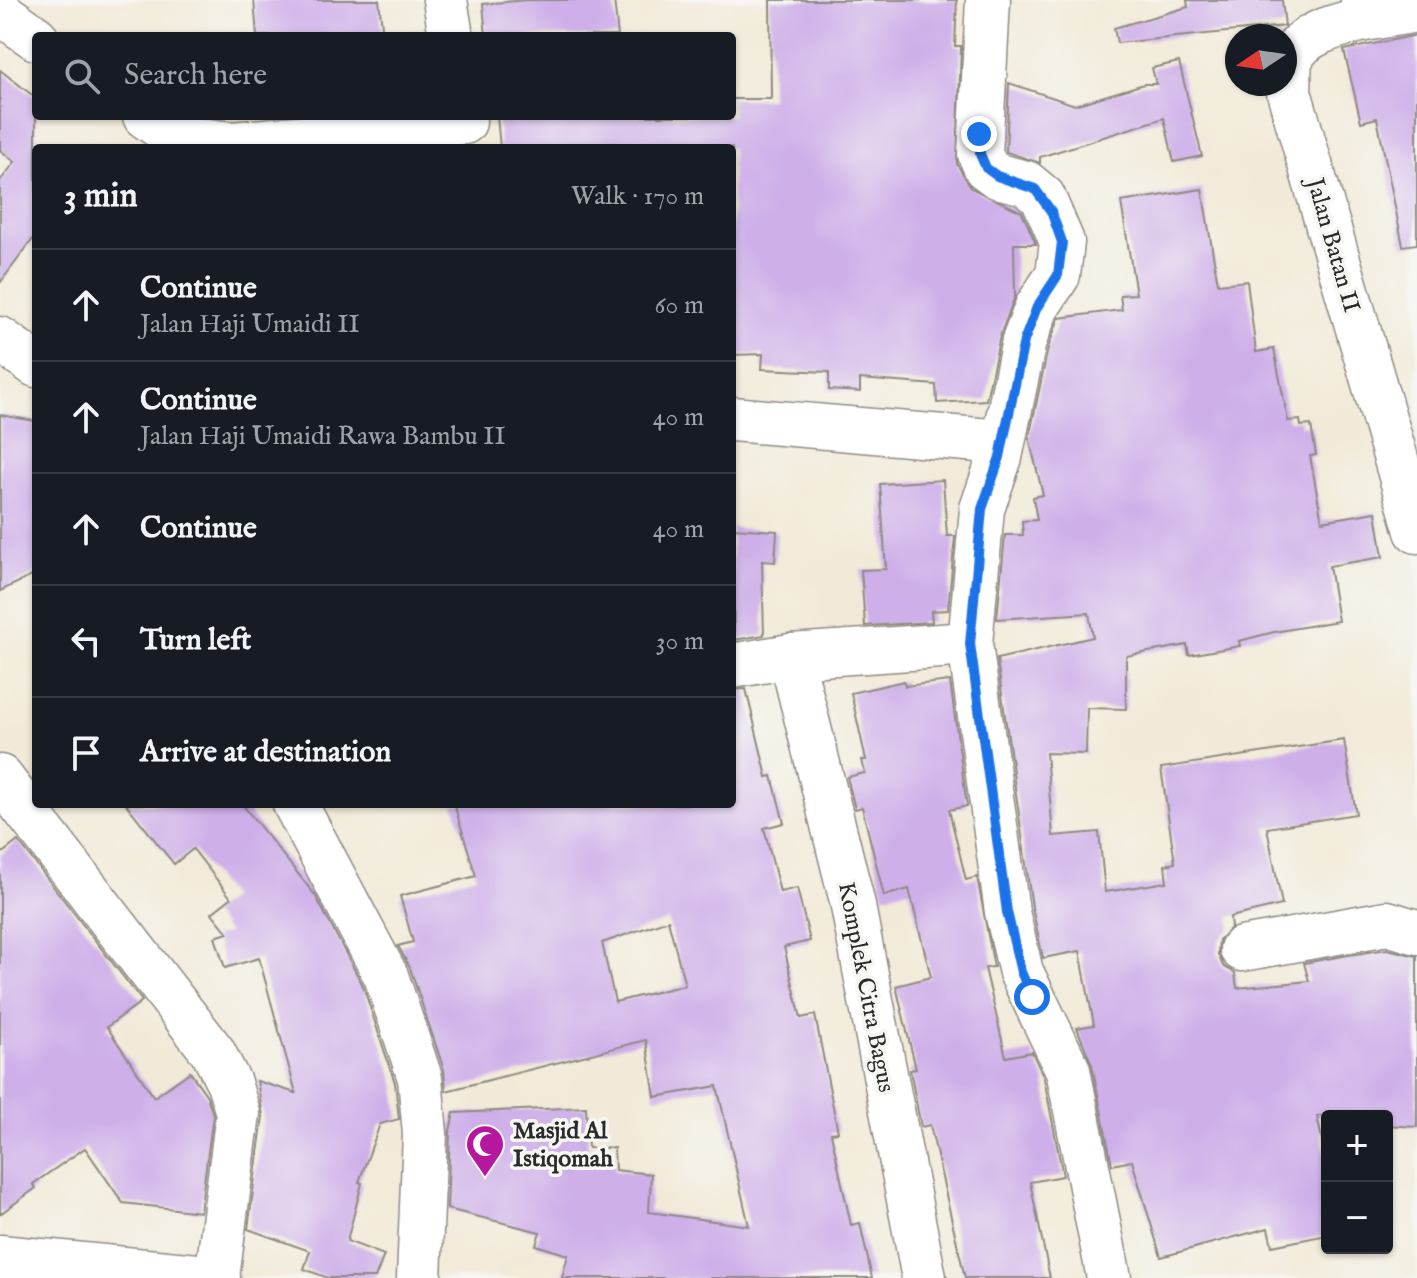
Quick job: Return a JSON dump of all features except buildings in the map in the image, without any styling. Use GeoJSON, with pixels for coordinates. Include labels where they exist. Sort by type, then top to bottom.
{"type":"FeatureCollection","features":[{"type":"Feature","properties":{"kind":"street"},"geometry":{"type":"LineString","coordinates":[[445,0],[450,32]]}},
{"type":"Feature","properties":{"kind":"street"},"geometry":{"type":"LineString","coordinates":[[988,0],[980,154],[986,168],[997,176],[1026,183],[1043,197],[1058,227],[1062,250],[1058,275],[1037,307],[1024,341],[1002,442],[977,534],[970,644],[1007,912],[1021,972],[1068,1070],[1109,1278]]}},
{"type":"Feature","properties":{"kind":"street","name":"Jalan Batan II"},"geometry":{"type":"LineString","coordinates":[[1417,10],[1364,10],[1311,37],[1290,61],[1289,92],[1417,531]]}},
{"type":"Feature","properties":{"kind":"street"},"geometry":{"type":"LineString","coordinates":[[0,12],[32,35]]}},
{"type":"Feature","properties":{"kind":"street"},"geometry":{"type":"LineString","coordinates":[[162,134],[233,144],[464,129]]}},
{"type":"Feature","properties":{"kind":"street"},"geometry":{"type":"LineString","coordinates":[[736,419],[1002,442]]}},
{"type":"Feature","properties":{"kind":"street"},"geometry":{"type":"LineString","coordinates":[[736,665],[791,656],[970,644]]}},
{"type":"Feature","properties":{"kind":"street","name":"Komplek Citra Bagus"},"geometry":{"type":"LineString","coordinates":[[791,656],[852,901],[924,1278]]}},
{"type":"Feature","properties":{"kind":"street"},"geometry":{"type":"LineString","coordinates":[[0,777],[213,1052],[229,1083],[238,1113],[217,1278],[0,1257]]}},
{"type":"Feature","properties":{"kind":"street"},"geometry":{"type":"LineString","coordinates":[[297,808],[386,976],[420,1078],[425,1134],[419,1264]]}},
{"type":"Feature","properties":{"kind":"street"},"geometry":{"type":"LineString","coordinates":[[1242,949],[1387,923],[1417,932]]}},
{"type":"Feature","properties":{"kind":"place","name":"Masjid Al Istiqomah"},"geometry":{"type":"Point","coordinates":[485,1178]}},
{"type":"Feature","properties":{"kind":"route"},"geometry":{"type":"LineString","coordinates":[[979,134],[980,154],[986,168],[997,176],[1026,183],[1035,189],[1051,211],[1062,242],[1058,275],[1037,307],[1024,341],[1000,457],[982,509],[977,534],[970,644],[993,790],[1007,912],[1021,972],[1032,997]]}}]}
